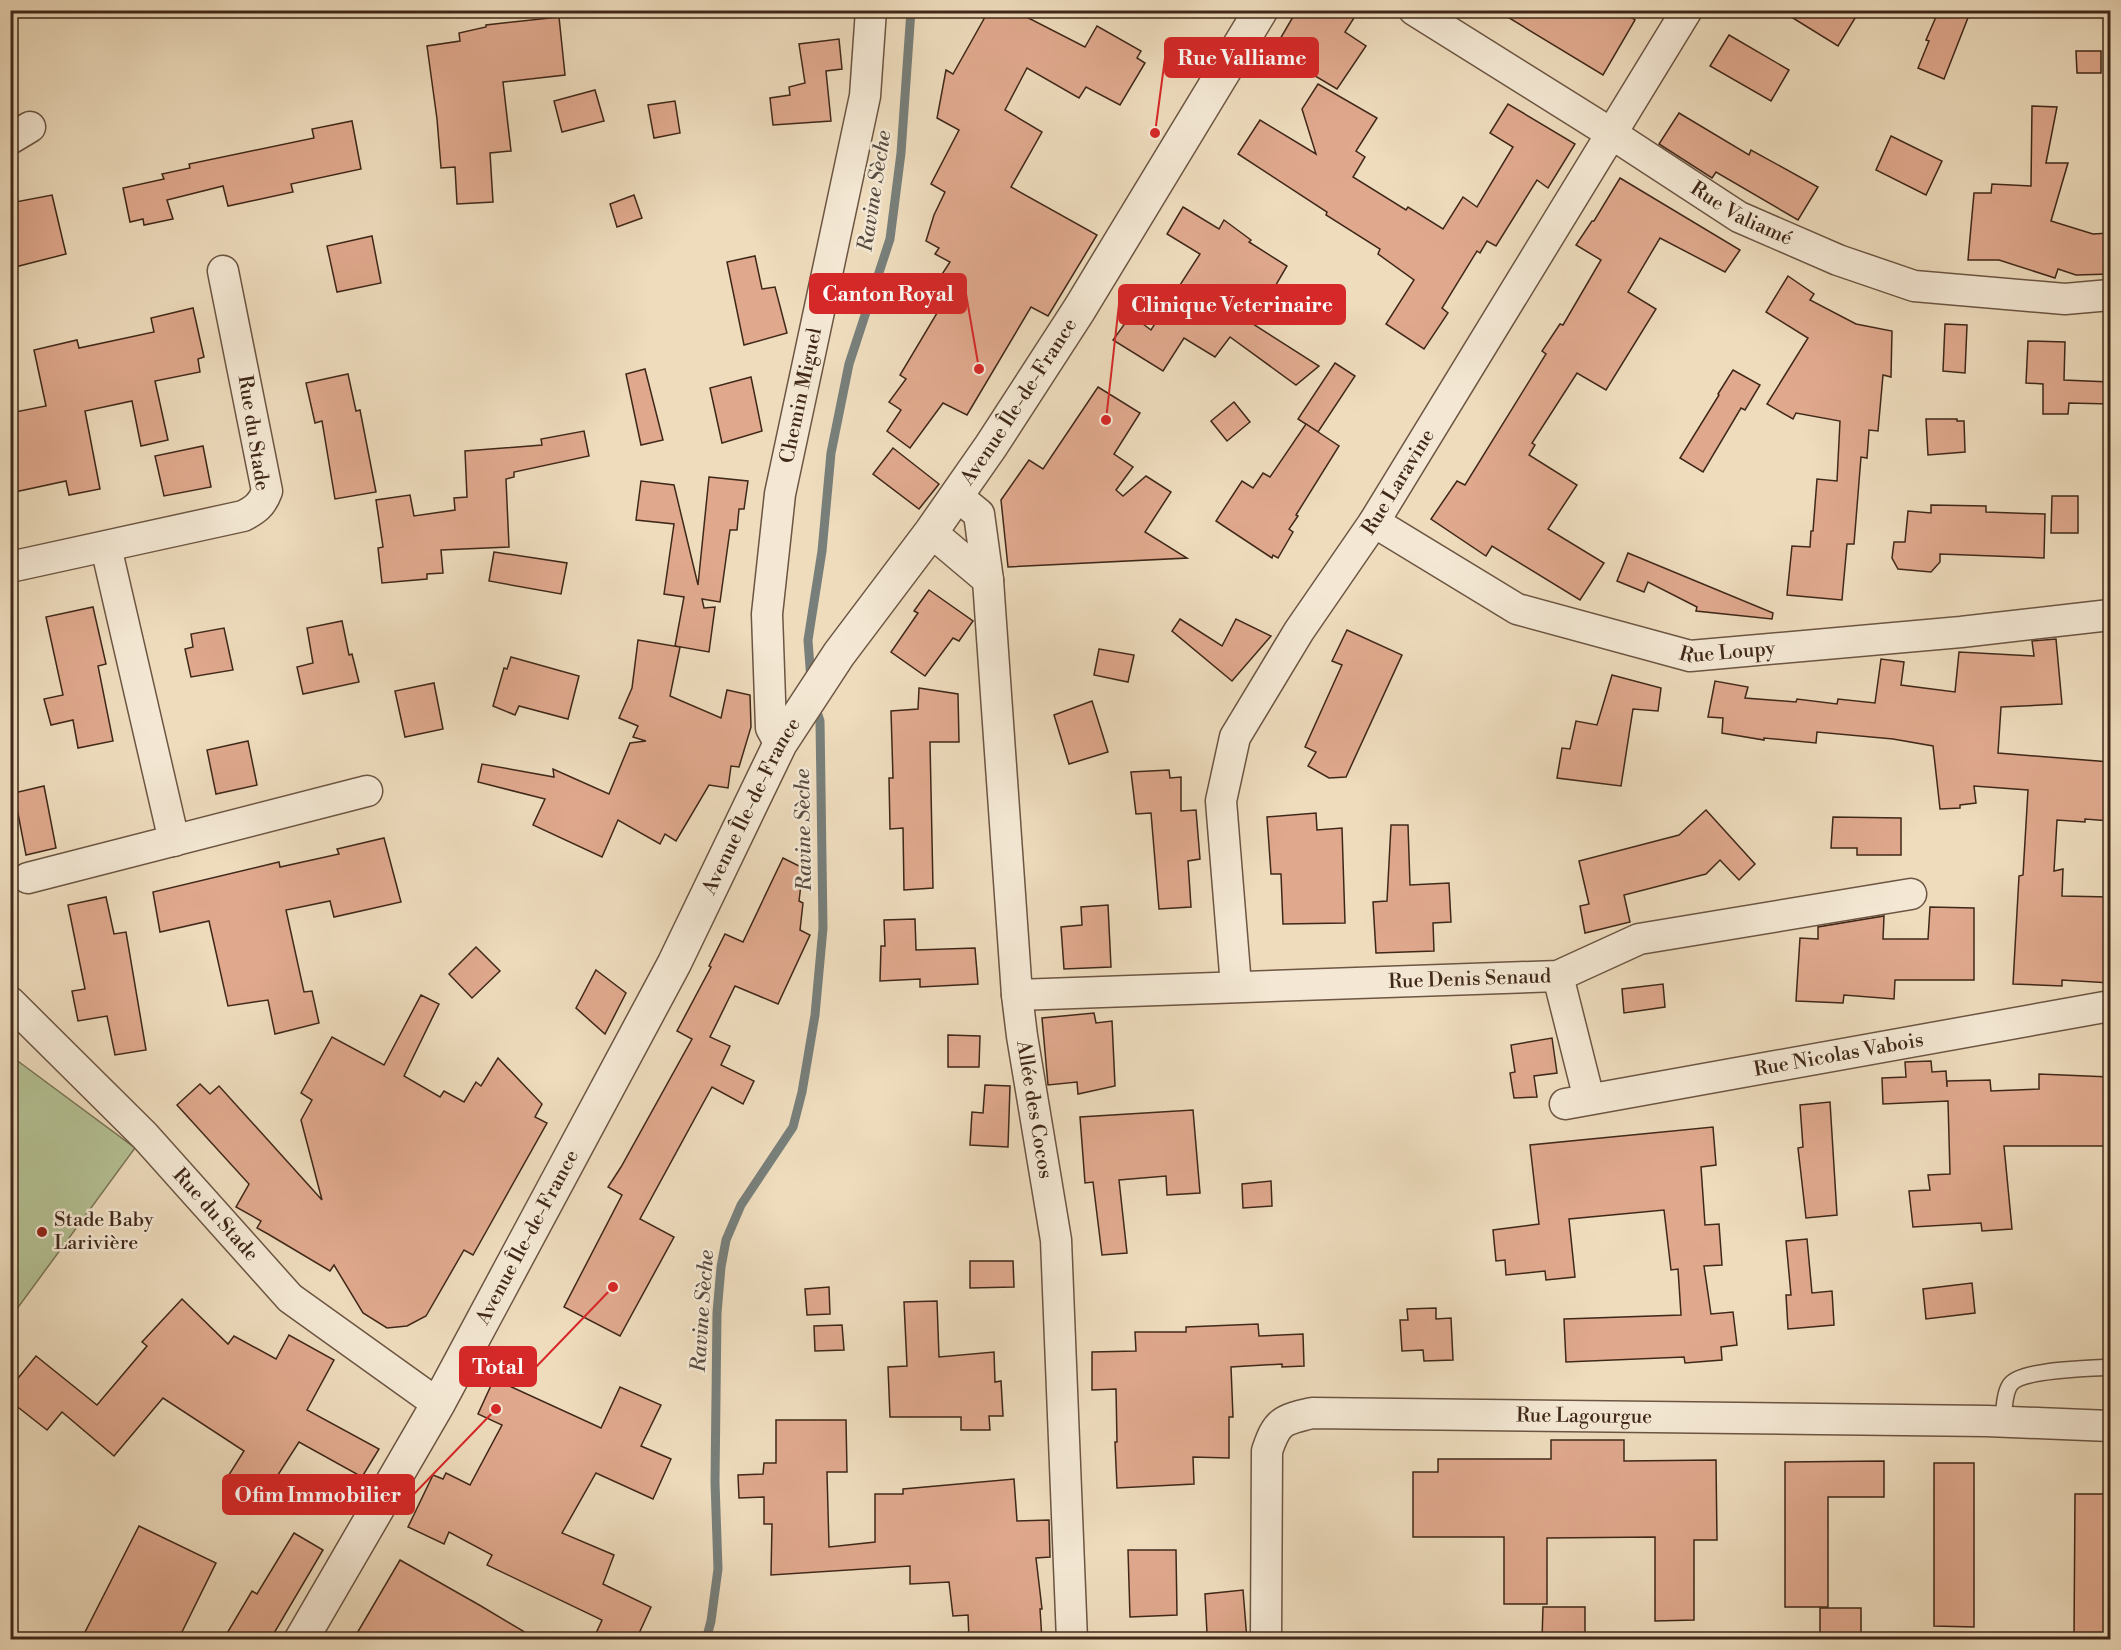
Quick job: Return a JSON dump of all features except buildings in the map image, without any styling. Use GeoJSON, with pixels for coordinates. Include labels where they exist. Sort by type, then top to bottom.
{"type":"FeatureCollection","features":[{"type":"Feature","properties":{"kind":"street","name":"Chemin Miguel"},"geometry":{"type":"LineString","coordinates":[[780,744],[771,728],[768,614],[780,494],[864,96],[871,10]]}},
{"type":"Feature","properties":{"kind":"street","name":"Avenue Île-de-France"},"geometry":{"type":"LineString","coordinates":[[301,1640],[438,1404],[674,964],[780,744],[839,654],[931,532],[992,446],[1079,310],[1262,10]]}},
{"type":"Feature","properties":{"kind":"street","name":"Rue Valiamé"},"geometry":{"type":"LineString","coordinates":[[1414,10],[1739,217],[1838,260],[1914,286],[2065,299],[2110,295]]}},
{"type":"Feature","properties":{"kind":"street","name":"Rue Laravine"},"geometry":{"type":"LineString","coordinates":[[1236,986],[1221,801],[1234,737],[1299,631],[1374,522],[1687,10]]}},
{"type":"Feature","properties":{"kind":"street","name":"Rue du Stade"},"geometry":{"type":"LineString","coordinates":[[10,567],[243,516],[255,510],[264,501],[267,491],[223,271]]}},
{"type":"Feature","properties":{"kind":"street","name":"Allée des Cocos"},"geometry":{"type":"LineString","coordinates":[[957,496],[978,514],[988,580],[1017,995],[1056,1239],[1072,1640]]}},
{"type":"Feature","properties":{"kind":"street","name":"Rue Loupy"},"geometry":{"type":"LineString","coordinates":[[1374,522],[1517,609],[1690,656],[1961,632],[2110,615]]}},
{"type":"Feature","properties":{"kind":"street"},"geometry":{"type":"LineString","coordinates":[[931,532],[988,580]]}},
{"type":"Feature","properties":{"kind":"street"},"geometry":{"type":"LineString","coordinates":[[106,547],[174,841]]}},
{"type":"Feature","properties":{"kind":"street"},"geometry":{"type":"LineString","coordinates":[[28,878],[367,791]]}},
{"type":"Feature","properties":{"kind":"street","name":"Rue Denis Senaud"},"geometry":{"type":"LineString","coordinates":[[1017,995],[1558,976],[1639,939],[1911,894]]}},
{"type":"Feature","properties":{"kind":"street","name":"Rue Nicolas Vabois"},"geometry":{"type":"LineString","coordinates":[[1558,976],[1577,1101],[2110,1006]]}},
{"type":"Feature","properties":{"kind":"street","name":"Rue du Stade"},"geometry":{"type":"LineString","coordinates":[[10,1002],[145,1136],[290,1298],[438,1404]]}},
{"type":"Feature","properties":{"kind":"street","name":"Rue Lagourgue"},"geometry":{"type":"LineString","coordinates":[[1266,1640],[1267,1451],[1274,1429],[1291,1418],[1312,1413],[2002,1422],[2110,1426]]}},
{"type":"Feature","properties":{"kind":"lane"},"geometry":{"type":"LineString","coordinates":[[2002,1422],[2007,1392],[2010,1384],[2018,1377],[2034,1373],[2110,1367]]}},
{"type":"Feature","properties":{"kind":"green space","name":"Stade Baby Larivière"},"geometry":{"type":"Polygon","coordinates":[[[11,1056],[135,1148],[11,1317],[11,1056]]]}},
{"type":"Feature","properties":{"kind":"waterway","name":"Ravine Sèche"},"geometry":{"type":"LineString","coordinates":[[811,681],[808,640],[822,551],[831,453],[849,364],[890,239],[901,153],[911,10]]}},
{"type":"Feature","properties":{"kind":"waterway","name":"Ravine Sèche"},"geometry":{"type":"LineString","coordinates":[[706,1640],[718,1569],[715,1482],[717,1313],[721,1267],[726,1240],[741,1205],[793,1127],[802,1092],[815,1015],[823,928],[820,721],[815,706]]}},
{"type":"Feature","properties":{"kind":"place","name":"Rue Valliame"},"geometry":{"type":"Point","coordinates":[1155,133]}},
{"type":"Feature","properties":{"kind":"place","name":"Canton Royal"},"geometry":{"type":"Point","coordinates":[979,369]}},
{"type":"Feature","properties":{"kind":"place","name":"Clinique Veterinaire"},"geometry":{"type":"Point","coordinates":[1106,420]}},
{"type":"Feature","properties":{"kind":"place","name":"Stade Baby Larivière"},"geometry":{"type":"Point","coordinates":[42,1232]}},
{"type":"Feature","properties":{"kind":"place","name":"Total"},"geometry":{"type":"Point","coordinates":[613,1287]}},
{"type":"Feature","properties":{"kind":"place","name":"Ofim Immobilier"},"geometry":{"type":"Point","coordinates":[496,1409]}}]}
